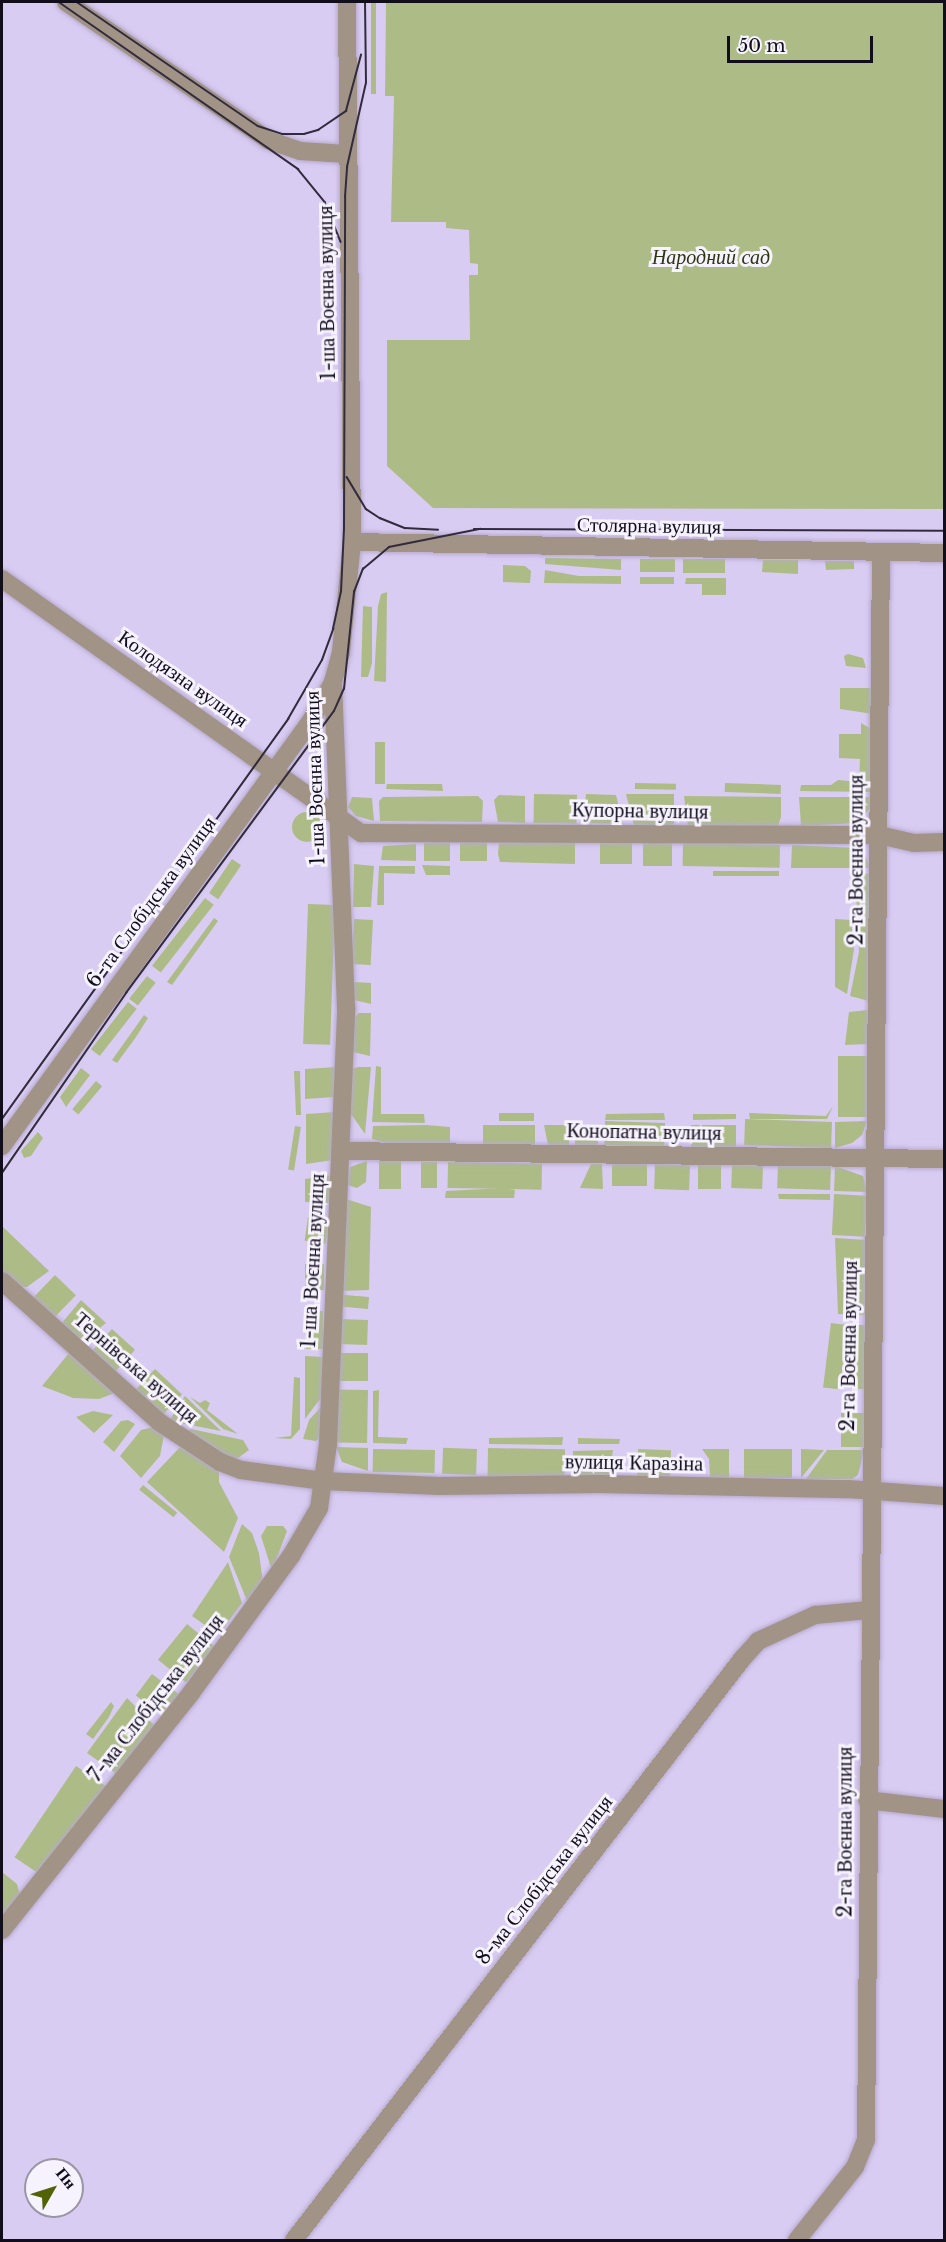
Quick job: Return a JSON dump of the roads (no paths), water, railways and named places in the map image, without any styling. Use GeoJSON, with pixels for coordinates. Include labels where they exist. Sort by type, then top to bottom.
{"type":"FeatureCollection","features":[{"type":"Feature","properties":{"kind":"street"},"geometry":{"type":"LineString","coordinates":[[66,2],[268,140],[300,151],[346,154]]}},
{"type":"Feature","properties":{"kind":"street","name":"1-ша Воєнна вулиця"},"geometry":{"type":"LineString","coordinates":[[323,1481],[328,1444],[332,1296],[342,1151],[346,1007],[333,682],[341,652],[352,542],[346,154],[347,2]]}},
{"type":"Feature","properties":{"kind":"street","name":"Столярна вулиця"},"geometry":{"type":"LineString","coordinates":[[352,542],[945,553]]}},
{"type":"Feature","properties":{"kind":"street","name":"2-га Воєнна вулиця"},"geometry":{"type":"LineString","coordinates":[[797,2241],[855,2167],[866,2140],[869,1610],[874,1536],[870,1490],[881,553]]}},
{"type":"Feature","properties":{"kind":"street","name":"Колодязна вулиця"},"geometry":{"type":"LineString","coordinates":[[2,579],[338,818]]}},
{"type":"Feature","properties":{"kind":"street","name":"6-та Слобідська вулиця"},"geometry":{"type":"LineString","coordinates":[[2,1146],[310,722],[333,682]]}},
{"type":"Feature","properties":{"kind":"street","name":"Купорна вулиця"},"geometry":{"type":"LineString","coordinates":[[338,818],[350,829],[376,834],[879,835],[914,843],[945,842]]}},
{"type":"Feature","properties":{"kind":"street","name":"Конопатна вулиця"},"geometry":{"type":"LineString","coordinates":[[342,1151],[945,1159]]}},
{"type":"Feature","properties":{"kind":"street","name":"Тернівська вулиця"},"geometry":{"type":"LineString","coordinates":[[2,1281],[159,1422],[195,1448],[241,1470],[323,1481]]}},
{"type":"Feature","properties":{"kind":"street","name":"вулиця Каразіна"},"geometry":{"type":"LineString","coordinates":[[323,1481],[439,1486],[600,1484],[870,1490],[945,1496]]}},
{"type":"Feature","properties":{"kind":"street","name":"7-ма Слобідська вулиця"},"geometry":{"type":"LineString","coordinates":[[2,1930],[191,1694],[284,1565],[319,1508],[323,1481]]}},
{"type":"Feature","properties":{"kind":"street","name":"8-ма Слобідська вулиця"},"geometry":{"type":"LineString","coordinates":[[294,2241],[758,1641],[815,1615],[869,1610]]}},
{"type":"Feature","properties":{"kind":"street"},"geometry":{"type":"LineString","coordinates":[[867,1800],[945,1809]]}},
{"type":"Feature","properties":{"kind":"tram line"},"geometry":{"type":"LineString","coordinates":[[59,2],[298,169],[325,202],[341,242]]}},
{"type":"Feature","properties":{"kind":"tram line"},"geometry":{"type":"LineString","coordinates":[[77,2],[258,126],[282,134],[304,134],[318,130],[346,111],[361,55]]}},
{"type":"Feature","properties":{"kind":"tram line"},"geometry":{"type":"LineString","coordinates":[[2,1119],[288,719],[322,660],[333,629],[341,592],[344,529],[345,197],[347,167],[366,83],[365,2]]}},
{"type":"Feature","properties":{"kind":"tram line"},"geometry":{"type":"LineString","coordinates":[[347,477],[366,509],[380,518],[405,528],[438,530]]}},
{"type":"Feature","properties":{"kind":"tram line"},"geometry":{"type":"LineString","coordinates":[[474,529],[944,531]]}},
{"type":"Feature","properties":{"kind":"tram line"},"geometry":{"type":"LineString","coordinates":[[2,1173],[126,993],[334,711],[344,689],[354,592],[363,569],[389,547],[480,529]]}},
{"type":"Feature","properties":{"kind":"park label","name":"Народний сад"},"geometry":{"type":"Point","coordinates":[711,257]}}]}
